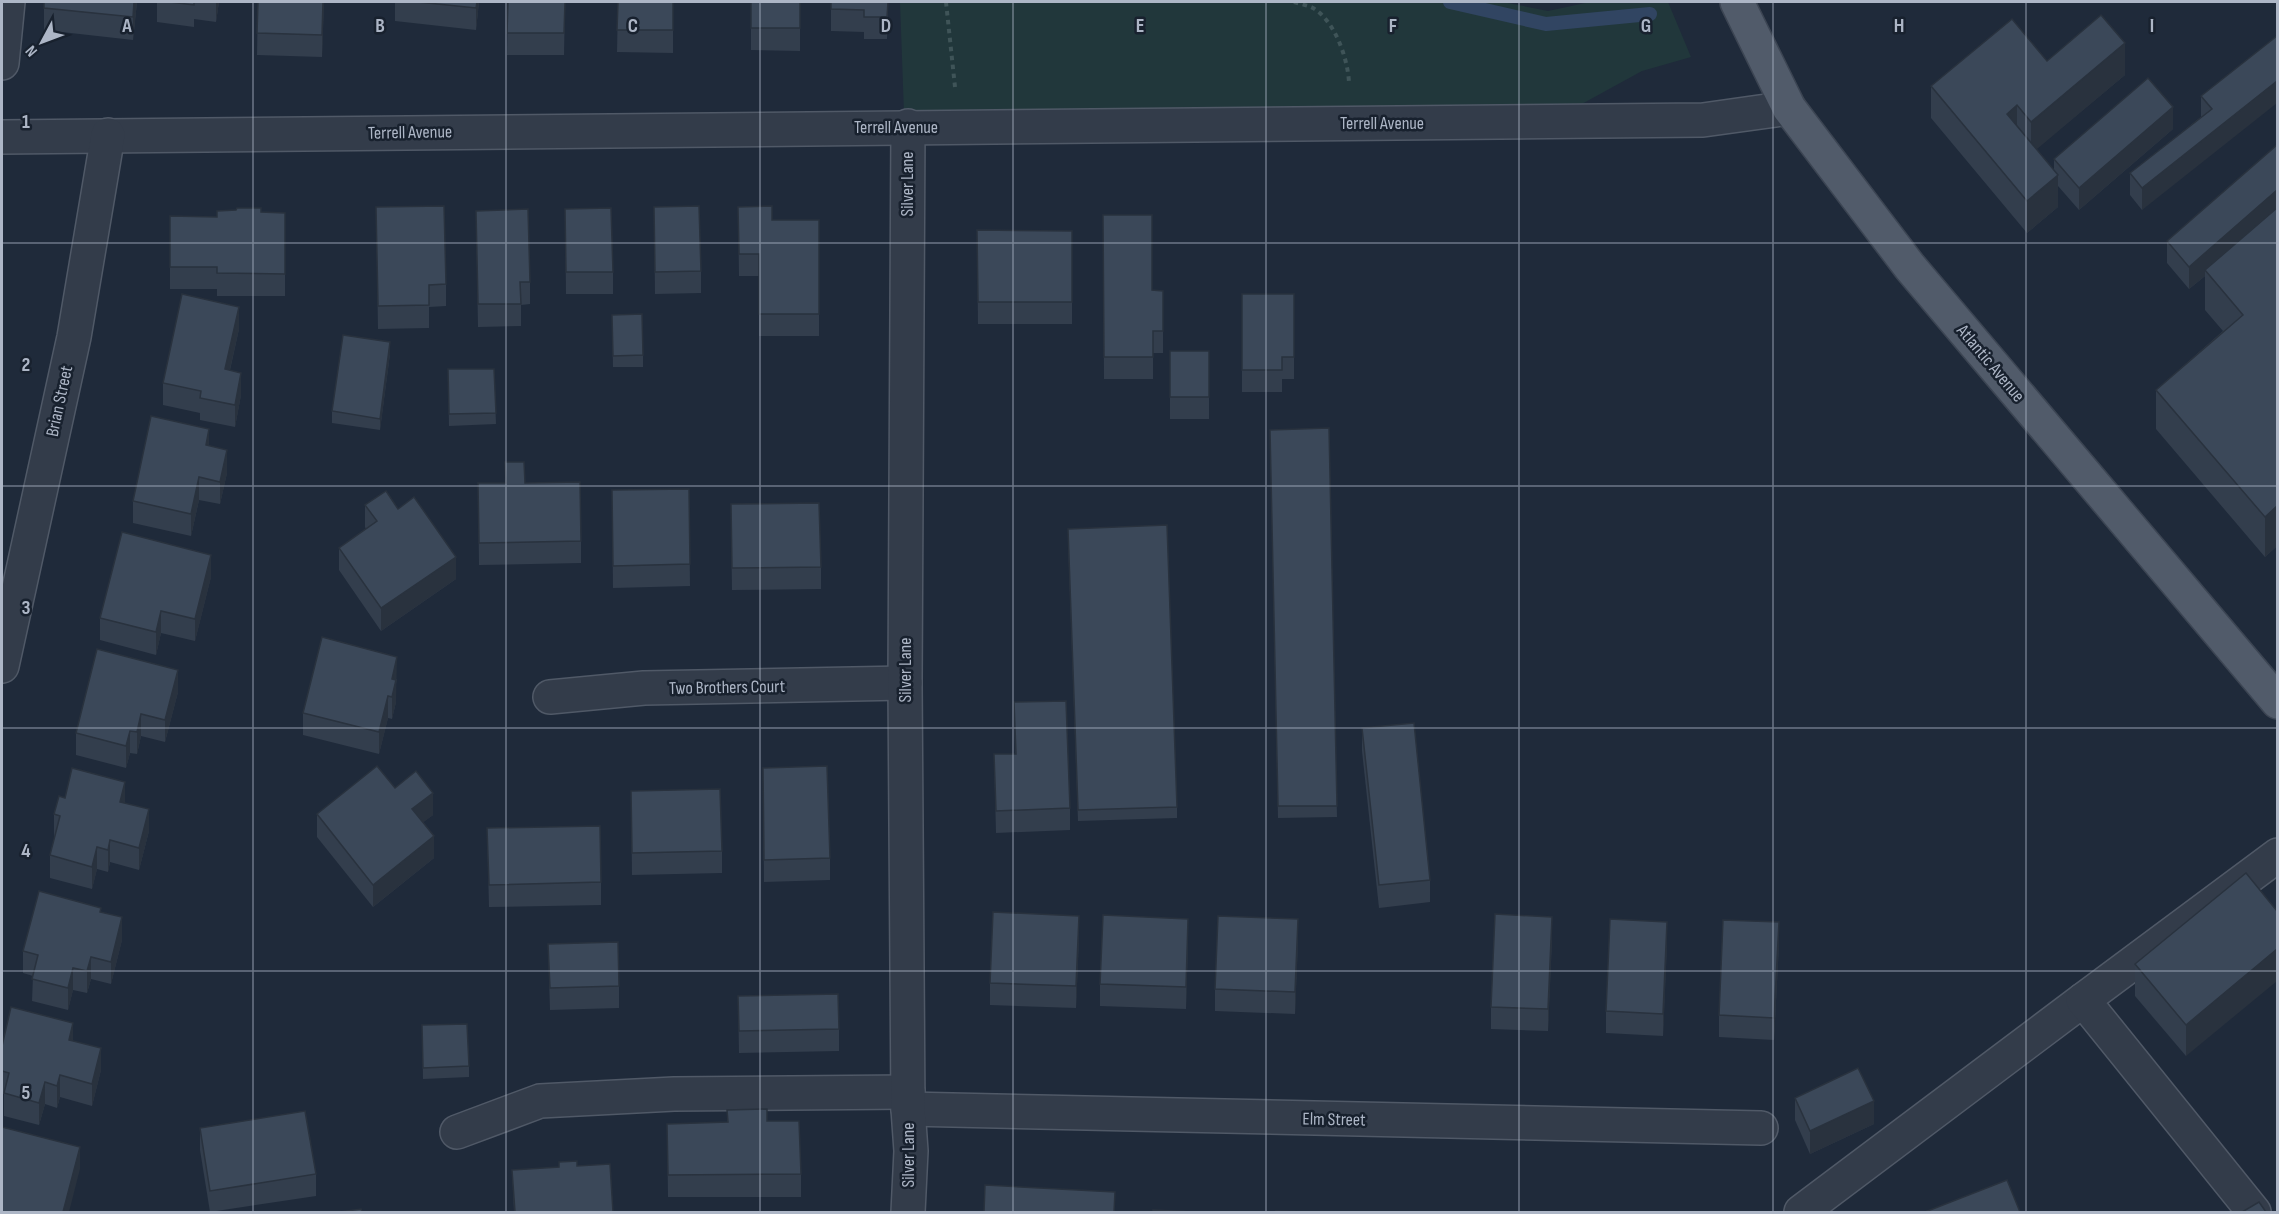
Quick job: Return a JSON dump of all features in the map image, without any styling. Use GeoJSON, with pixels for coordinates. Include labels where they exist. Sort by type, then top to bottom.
{"type":"FeatureCollection","features":[{"type":"Feature","properties":{"kind":"main road","name":"Atlantic Avenue"},"geometry":{"type":"LineString","coordinates":[[1737,2],[1789,108],[1910,267],[2277,702]]}},
{"type":"Feature","properties":{"kind":"street"},"geometry":{"type":"LineString","coordinates":[[2,63],[8,2]]}},
{"type":"Feature","properties":{"kind":"street","name":"Terrell Avenue"},"geometry":{"type":"LineString","coordinates":[[2,137],[908,126],[1703,120],[1789,108]]}},
{"type":"Feature","properties":{"kind":"street","name":"Silver Lane"},"geometry":{"type":"LineString","coordinates":[[908,126],[905,683],[908,1101],[911,1151],[908,1212]]}},
{"type":"Feature","properties":{"kind":"street","name":"Brian Street"},"geometry":{"type":"LineString","coordinates":[[2,666],[74,337],[108,135]]}},
{"type":"Feature","properties":{"kind":"street","name":"Two Brothers Court"},"geometry":{"type":"LineString","coordinates":[[550,697],[644,688],[905,683]]}},
{"type":"Feature","properties":{"kind":"street"},"geometry":{"type":"LineString","coordinates":[[1801,1212],[2277,855]]}},
{"type":"Feature","properties":{"kind":"street"},"geometry":{"type":"LineString","coordinates":[[2084,1000],[2254,1212]]}},
{"type":"Feature","properties":{"kind":"street","name":"Elm Street"},"geometry":{"type":"LineString","coordinates":[[457,1132],[540,1101],[674,1094],[1761,1128]]}},
{"type":"Feature","properties":{"kind":"street"},"geometry":{"type":"LineString","coordinates":[[2265,1212],[2277,1203]]}},
{"type":"Feature","properties":{"kind":"path"},"geometry":{"type":"LineString","coordinates":[[946,2],[959,126]]}},
{"type":"Feature","properties":{"kind":"path"},"geometry":{"type":"LineString","coordinates":[[1294,2],[1314,8],[1336,33],[1349,68],[1351,123]]}},
{"type":"Feature","properties":{"kind":"green space"},"geometry":{"type":"Polygon","coordinates":[[[900,2],[1503,2],[1548,11],[1590,2],[1668,2],[1691,57],[1642,71],[1580,105],[904,114],[900,2]]]}},
{"type":"Feature","properties":{"kind":"building"},"geometry":{"type":"Polygon","coordinates":[[[44,2],[134,2],[133,17],[44,8],[44,2]]]}},
{"type":"Feature","properties":{"kind":"building"},"geometry":{"type":"Polygon","coordinates":[[[170,2],[194,2],[194,5],[170,2]]]}},
{"type":"Feature","properties":{"kind":"building"},"geometry":{"type":"Polygon","coordinates":[[[258,2],[323,2],[322,35],[257,33],[258,2]]]}},
{"type":"Feature","properties":{"kind":"building"},"geometry":{"type":"Polygon","coordinates":[[[418,2],[477,2],[476,8],[418,2]]]}},
{"type":"Feature","properties":{"kind":"building"},"geometry":{"type":"Polygon","coordinates":[[[508,2],[565,2],[564,33],[507,33],[508,2]]]}},
{"type":"Feature","properties":{"kind":"building"},"geometry":{"type":"Polygon","coordinates":[[[618,2],[673,2],[673,30],[617,30],[618,2]]]}},
{"type":"Feature","properties":{"kind":"building"},"geometry":{"type":"Polygon","coordinates":[[[751,2],[800,2],[800,28],[751,28],[751,2]]]}},
{"type":"Feature","properties":{"kind":"building"},"geometry":{"type":"Polygon","coordinates":[[[831,2],[888,2],[887,17],[864,17],[864,10],[831,9],[831,2]]]}},
{"type":"Feature","properties":{"kind":"building"},"geometry":{"type":"Polygon","coordinates":[[[2101,15],[2125,43],[2031,122],[2017,105],[2007,114],[2058,175],[2027,201],[1931,86],[2012,19],[2047,61],[2101,15]]]}},
{"type":"Feature","properties":{"kind":"building"},"geometry":{"type":"Polygon","coordinates":[[[2277,36],[2277,81],[2142,188],[2130,173],[2212,109],[2201,96],[2277,36]]]}},
{"type":"Feature","properties":{"kind":"building"},"geometry":{"type":"Polygon","coordinates":[[[2148,78],[2173,107],[2079,188],[2054,159],[2148,78]]]}},
{"type":"Feature","properties":{"kind":"building"},"geometry":{"type":"Polygon","coordinates":[[[2277,145],[2277,190],[2189,267],[2167,241],[2277,145]]]}},
{"type":"Feature","properties":{"kind":"building"},"geometry":{"type":"Polygon","coordinates":[[[444,206],[446,284],[429,285],[429,305],[378,306],[376,207],[444,206]]]}},
{"type":"Feature","properties":{"kind":"building"},"geometry":{"type":"Polygon","coordinates":[[[699,206],[701,271],[655,272],[654,207],[699,206]]]}},
{"type":"Feature","properties":{"kind":"building"},"geometry":{"type":"Polygon","coordinates":[[[772,206],[772,220],[819,220],[819,314],[759,314],[759,254],[739,254],[738,207],[772,206]]]}},
{"type":"Feature","properties":{"kind":"building"},"geometry":{"type":"Polygon","coordinates":[[[237,208],[261,208],[261,212],[285,213],[285,274],[217,273],[217,267],[170,267],[170,216],[217,217],[217,211],[236,210],[237,208]]]}},
{"type":"Feature","properties":{"kind":"building"},"geometry":{"type":"Polygon","coordinates":[[[611,208],[613,272],[566,272],[565,209],[611,208]]]}},
{"type":"Feature","properties":{"kind":"building"},"geometry":{"type":"Polygon","coordinates":[[[2277,208],[2277,506],[2265,517],[2156,390],[2243,315],[2205,270],[2277,208]]]}},
{"type":"Feature","properties":{"kind":"building"},"geometry":{"type":"Polygon","coordinates":[[[528,209],[530,282],[520,282],[521,304],[478,304],[476,211],[528,209]]]}},
{"type":"Feature","properties":{"kind":"building"},"geometry":{"type":"Polygon","coordinates":[[[1103,215],[1152,215],[1152,290],[1163,291],[1163,331],[1153,331],[1153,357],[1104,357],[1103,215]]]}},
{"type":"Feature","properties":{"kind":"building"},"geometry":{"type":"Polygon","coordinates":[[[977,230],[1072,231],[1072,302],[978,302],[977,230]]]}},
{"type":"Feature","properties":{"kind":"building"},"geometry":{"type":"Polygon","coordinates":[[[182,294],[239,307],[225,369],[241,373],[235,405],[200,398],[201,391],[163,383],[182,294]]]}},
{"type":"Feature","properties":{"kind":"building"},"geometry":{"type":"Polygon","coordinates":[[[1242,294],[1294,294],[1294,357],[1282,357],[1282,370],[1242,370],[1242,294]]]}},
{"type":"Feature","properties":{"kind":"building"},"geometry":{"type":"Polygon","coordinates":[[[642,314],[643,355],[613,356],[612,315],[642,314]]]}},
{"type":"Feature","properties":{"kind":"building"},"geometry":{"type":"Polygon","coordinates":[[[343,335],[390,342],[380,419],[332,411],[343,335]]]}},
{"type":"Feature","properties":{"kind":"building"},"geometry":{"type":"Polygon","coordinates":[[[1170,351],[1209,351],[1209,397],[1170,397],[1170,351]]]}},
{"type":"Feature","properties":{"kind":"building"},"geometry":{"type":"Polygon","coordinates":[[[448,369],[494,369],[496,413],[449,414],[448,369]]]}},
{"type":"Feature","properties":{"kind":"building"},"geometry":{"type":"Polygon","coordinates":[[[151,416],[209,429],[206,445],[227,450],[220,482],[199,477],[191,514],[133,501],[151,416]]]}},
{"type":"Feature","properties":{"kind":"building"},"geometry":{"type":"Polygon","coordinates":[[[1329,428],[1337,806],[1278,806],[1270,430],[1329,428]]]}},
{"type":"Feature","properties":{"kind":"building"},"geometry":{"type":"Polygon","coordinates":[[[505,462],[524,462],[525,483],[580,482],[581,541],[479,543],[478,483],[506,483],[505,462]]]}},
{"type":"Feature","properties":{"kind":"building"},"geometry":{"type":"Polygon","coordinates":[[[689,489],[690,564],[613,566],[612,490],[689,489]]]}},
{"type":"Feature","properties":{"kind":"building"},"geometry":{"type":"Polygon","coordinates":[[[386,491],[398,509],[414,497],[456,557],[381,608],[339,548],[377,521],[365,505],[386,491]]]}},
{"type":"Feature","properties":{"kind":"building"},"geometry":{"type":"Polygon","coordinates":[[[819,503],[821,567],[732,568],[731,504],[819,503]]]}},
{"type":"Feature","properties":{"kind":"building"},"geometry":{"type":"Polygon","coordinates":[[[1167,525],[1177,807],[1078,810],[1068,529],[1167,525]]]}},
{"type":"Feature","properties":{"kind":"building"},"geometry":{"type":"Polygon","coordinates":[[[122,532],[211,555],[195,619],[161,611],[156,632],[100,618],[122,532]]]}},
{"type":"Feature","properties":{"kind":"building"},"geometry":{"type":"Polygon","coordinates":[[[322,637],[397,657],[392,679],[396,680],[392,697],[388,696],[379,732],[303,713],[322,637]]]}},
{"type":"Feature","properties":{"kind":"building"},"geometry":{"type":"Polygon","coordinates":[[[97,649],[178,670],[165,720],[141,714],[137,732],[130,731],[126,746],[76,733],[97,649]]]}},
{"type":"Feature","properties":{"kind":"building"},"geometry":{"type":"Polygon","coordinates":[[[1066,701],[1070,808],[996,811],[994,754],[1016,754],[1014,702],[1066,701]]]}},
{"type":"Feature","properties":{"kind":"building"},"geometry":{"type":"Polygon","coordinates":[[[1414,723],[1430,880],[1379,885],[1362,728],[1414,723]]]}},
{"type":"Feature","properties":{"kind":"building"},"geometry":{"type":"Polygon","coordinates":[[[377,766],[395,788],[416,771],[433,793],[412,809],[434,836],[373,885],[317,814],[377,766]]]}},
{"type":"Feature","properties":{"kind":"building"},"geometry":{"type":"Polygon","coordinates":[[[827,766],[830,858],[764,860],[763,768],[827,766]]]}},
{"type":"Feature","properties":{"kind":"building"},"geometry":{"type":"Polygon","coordinates":[[[72,768],[125,782],[120,802],[149,809],[139,848],[110,840],[108,850],[97,847],[92,867],[50,855],[60,816],[54,814],[59,796],[65,798],[72,768]]]}},
{"type":"Feature","properties":{"kind":"building"},"geometry":{"type":"Polygon","coordinates":[[[720,789],[722,851],[632,853],[631,791],[720,789]]]}},
{"type":"Feature","properties":{"kind":"building"},"geometry":{"type":"Polygon","coordinates":[[[600,826],[601,882],[489,885],[487,828],[600,826]]]}},
{"type":"Feature","properties":{"kind":"building"},"geometry":{"type":"Polygon","coordinates":[[[2246,873],[2277,911],[2277,949],[2186,1025],[2135,964],[2246,873]]]}},
{"type":"Feature","properties":{"kind":"building"},"geometry":{"type":"Polygon","coordinates":[[[39,891],[101,908],[100,912],[122,917],[111,962],[91,957],[87,971],[73,968],[68,988],[32,979],[38,955],[23,951],[39,891]]]}},
{"type":"Feature","properties":{"kind":"building"},"geometry":{"type":"Polygon","coordinates":[[[993,912],[1079,916],[1076,986],[990,983],[993,912]]]}},
{"type":"Feature","properties":{"kind":"building"},"geometry":{"type":"Polygon","coordinates":[[[1495,914],[1552,917],[1548,1009],[1491,1007],[1495,914]]]}},
{"type":"Feature","properties":{"kind":"building"},"geometry":{"type":"Polygon","coordinates":[[[1103,915],[1188,919],[1186,987],[1100,984],[1103,915]]]}},
{"type":"Feature","properties":{"kind":"building"},"geometry":{"type":"Polygon","coordinates":[[[1218,916],[1298,919],[1295,992],[1215,989],[1218,916]]]}},
{"type":"Feature","properties":{"kind":"building"},"geometry":{"type":"Polygon","coordinates":[[[1610,919],[1667,922],[1663,1014],[1606,1011],[1610,919]]]}},
{"type":"Feature","properties":{"kind":"building"},"geometry":{"type":"Polygon","coordinates":[[[1723,920],[1779,922],[1774,1018],[1719,1015],[1723,920]]]}},
{"type":"Feature","properties":{"kind":"building"},"geometry":{"type":"Polygon","coordinates":[[[618,942],[619,986],[550,988],[548,944],[618,942]]]}},
{"type":"Feature","properties":{"kind":"building"},"geometry":{"type":"Polygon","coordinates":[[[838,994],[839,1029],[739,1031],[738,996],[838,994]]]}},
{"type":"Feature","properties":{"kind":"building"},"geometry":{"type":"Polygon","coordinates":[[[11,1007],[73,1023],[69,1040],[101,1048],[92,1084],[60,1075],[57,1086],[45,1082],[39,1103],[4,1093],[9,1073],[2,1071],[2,1046],[11,1007]]]}},
{"type":"Feature","properties":{"kind":"building"},"geometry":{"type":"Polygon","coordinates":[[[467,1024],[469,1066],[423,1068],[422,1025],[467,1024]]]}},
{"type":"Feature","properties":{"kind":"building"},"geometry":{"type":"Polygon","coordinates":[[[1858,1068],[1874,1101],[1810,1131],[1795,1098],[1858,1068]]]}},
{"type":"Feature","properties":{"kind":"building"},"geometry":{"type":"Polygon","coordinates":[[[767,1109],[767,1121],[799,1121],[801,1174],[668,1175],[667,1124],[728,1122],[727,1110],[767,1109]]]}},
{"type":"Feature","properties":{"kind":"building"},"geometry":{"type":"Polygon","coordinates":[[[305,1111],[316,1174],[210,1191],[200,1128],[305,1111]]]}},
{"type":"Feature","properties":{"kind":"building"},"geometry":{"type":"Polygon","coordinates":[[[2,1127],[80,1147],[63,1212],[2,1212],[2,1127]]]}},
{"type":"Feature","properties":{"kind":"building"},"geometry":{"type":"Polygon","coordinates":[[[577,1161],[577,1166],[610,1164],[613,1212],[515,1212],[512,1170],[559,1167],[559,1162],[577,1161]]]}},
{"type":"Feature","properties":{"kind":"building"},"geometry":{"type":"Polygon","coordinates":[[[2007,1180],[2020,1212],[1925,1212],[2007,1180]]]}},
{"type":"Feature","properties":{"kind":"building"},"geometry":{"type":"Polygon","coordinates":[[[985,1185],[1115,1192],[1114,1212],[984,1212],[985,1185]]]}},
{"type":"Feature","properties":{"kind":"building"},"geometry":{"type":"Polygon","coordinates":[[[2259,1202],[2266,1212],[2242,1212],[2259,1202]]]}},
{"type":"Feature","properties":{"kind":"building"},"geometry":{"type":"Polygon","coordinates":[[[361,1209],[362,1212],[340,1212],[361,1209]]]}},
{"type":"Feature","properties":{"kind":"building"},"geometry":{"type":"Polygon","coordinates":[[[1153,1210],[1194,1212],[1153,1212],[1153,1210]]]}},
{"type":"Feature","properties":{"kind":"waterway"},"geometry":{"type":"LineString","coordinates":[[1450,2],[1546,24],[1650,14]]}}]}
